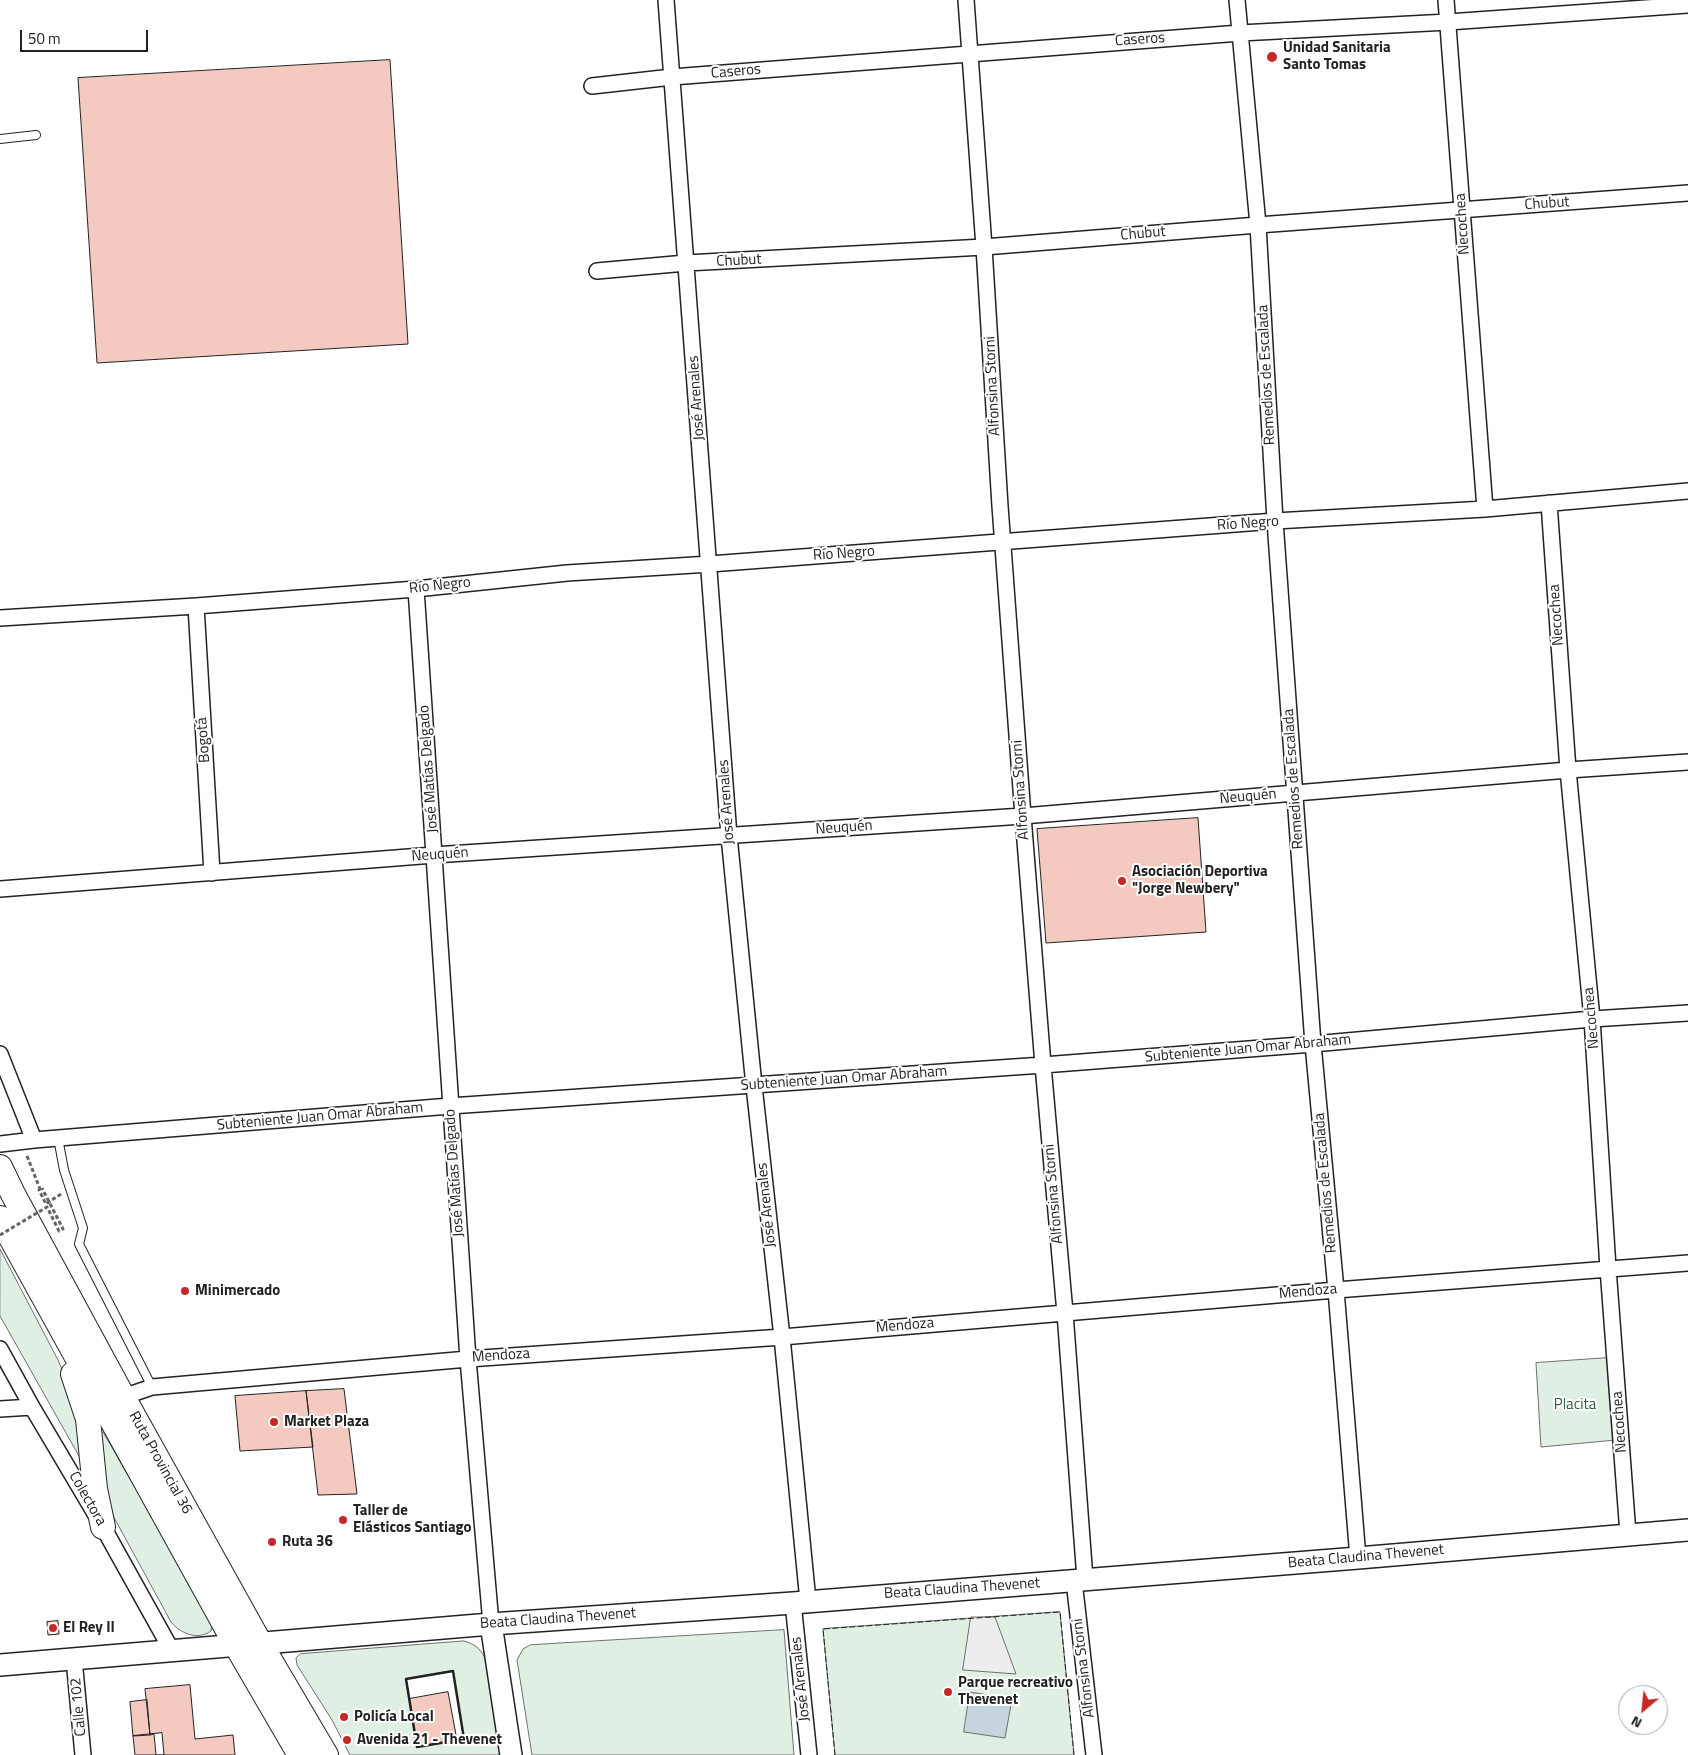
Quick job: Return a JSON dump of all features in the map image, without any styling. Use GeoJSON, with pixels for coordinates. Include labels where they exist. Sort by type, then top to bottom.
{"type":"FeatureCollection","features":[{"type":"Feature","properties":{"kind":"main road","name":"Ruta Provincial 36"},"geometry":{"type":"LineString","coordinates":[[0,1167],[34,1235],[123,1397],[260,1643],[326,1755]]}},
{"type":"Feature","properties":{"kind":"main road","name":"Ruta Provincial 36"},"geometry":{"type":"LineString","coordinates":[[0,1218],[236,1645],[300,1755]]}},
{"type":"Feature","properties":{"kind":"main road"},"geometry":{"type":"LineString","coordinates":[[32,1275],[85,1405],[90,1431],[95,1489],[103,1527]]}},
{"type":"Feature","properties":{"kind":"main road","name":"Beata Claudina Thevenet"},"geometry":{"type":"LineString","coordinates":[[0,1666],[491,1624],[800,1602],[1688,1530]]}},
{"type":"Feature","properties":{"kind":"main road","name":"José Matías Delgado"},"geometry":{"type":"LineString","coordinates":[[491,1624],[511,1755]]}},
{"type":"Feature","properties":{"kind":"street","name":"José Arenales"},"geometry":{"type":"LineString","coordinates":[[666,0],[729,836],[782,1337],[809,1755]]}},
{"type":"Feature","properties":{"kind":"street","name":"Alfonsina Storni"},"geometry":{"type":"LineString","coordinates":[[966,0],[1023,816],[1042,1065],[1065,1313],[1080,1580],[1094,1755]]}},
{"type":"Feature","properties":{"kind":"street","name":"Remedios de Escalada"},"geometry":{"type":"LineString","coordinates":[[1237,0],[1258,225],[1276,522],[1313,1044],[1358,1558]]}},
{"type":"Feature","properties":{"kind":"street","name":"Necochea"},"geometry":{"type":"LineString","coordinates":[[1446,0],[1485,509]]}},
{"type":"Feature","properties":{"kind":"street","name":"Caseros"},"geometry":{"type":"LineString","coordinates":[[592,86],[672,77],[1240,33],[1448,22],[1688,5]]}},
{"type":"Feature","properties":{"kind":"street","name":"Chubut"},"geometry":{"type":"LineString","coordinates":[[598,271],[686,263],[984,247],[1688,193]]}},
{"type":"Feature","properties":{"kind":"street","name":"Río Negro"},"geometry":{"type":"LineString","coordinates":[[0,618],[196,606],[416,589],[567,573],[1276,522],[1485,509],[1688,492]]}},
{"type":"Feature","properties":{"kind":"street","name":"Necochea"},"geometry":{"type":"LineString","coordinates":[[1549,503],[1568,770],[1592,1019],[1628,1534]]}},
{"type":"Feature","properties":{"kind":"street","name":"José Matías Delgado"},"geometry":{"type":"LineString","coordinates":[[416,589],[468,1359],[491,1624]]}},
{"type":"Feature","properties":{"kind":"street","name":"Bogotá"},"geometry":{"type":"LineString","coordinates":[[196,606],[212,873]]}},
{"type":"Feature","properties":{"kind":"street","name":"Neuquén"},"geometry":{"type":"LineString","coordinates":[[0,889],[434,855],[1023,816],[1568,770],[1688,762]]}},
{"type":"Feature","properties":{"kind":"street","name":"Subteniente Juan Omar Abraham"},"geometry":{"type":"LineString","coordinates":[[0,1144],[450,1106],[1042,1065],[1313,1044],[1592,1019],[1688,1013]]}},
{"type":"Feature","properties":{"kind":"street"},"geometry":{"type":"LineString","coordinates":[[0,1054],[28,1141]]}},
{"type":"Feature","properties":{"kind":"street","name":"Mendoza"},"geometry":{"type":"LineString","coordinates":[[123,1397],[152,1387],[468,1359],[782,1337],[1336,1290],[1688,1263]]}},
{"type":"Feature","properties":{"kind":"street","name":"Colectora"},"geometry":{"type":"LineString","coordinates":[[0,1348],[172,1651]]}},
{"type":"Feature","properties":{"kind":"street"},"geometry":{"type":"LineString","coordinates":[[0,1409],[32,1407]]}},
{"type":"Feature","properties":{"kind":"street","name":"Calle 102"},"geometry":{"type":"LineString","coordinates":[[74,1659],[83,1755]]}},
{"type":"Feature","properties":{"kind":"lane"},"geometry":{"type":"LineString","coordinates":[[0,139],[36,134]]}},
{"type":"Feature","properties":{"kind":"lane"},"geometry":{"type":"LineString","coordinates":[[58,1138],[64,1170],[83,1228],[79,1244],[152,1387]]}},
{"type":"Feature","properties":{"kind":"path"},"geometry":{"type":"LineString","coordinates":[[0,1235],[47,1207],[59,1231],[63,1229],[41,1188],[28,1141]]}},
{"type":"Feature","properties":{"kind":"path"},"geometry":{"type":"LineString","coordinates":[[41,1188],[39,1190],[46,1204]]}},
{"type":"Feature","properties":{"kind":"green space"},"geometry":{"type":"Polygon","coordinates":[[[0,1249],[58,1360],[75,1400],[88,1472],[0,1316],[0,1249]]]}},
{"type":"Feature","properties":{"kind":"green space","name":"Placita"},"geometry":{"type":"Polygon","coordinates":[[[1608,1358],[1616,1440],[1541,1447],[1536,1363],[1608,1358]]]}},
{"type":"Feature","properties":{"kind":"green space"},"geometry":{"type":"Polygon","coordinates":[[[101,1432],[103,1432],[210,1618],[211,1631],[206,1634],[189,1634],[171,1622],[111,1512],[103,1489],[101,1432]]]}},
{"type":"Feature","properties":{"kind":"green space","name":"Parque recreativo Thevenet"},"geometry":{"type":"Polygon","coordinates":[[[1060,1612],[1074,1755],[835,1755],[823,1629],[1060,1612]]]}},
{"type":"Feature","properties":{"kind":"green space"},"geometry":{"type":"Polygon","coordinates":[[[784,1630],[794,1755],[532,1755],[517,1660],[523,1649],[530,1645],[784,1630]]]}},
{"type":"Feature","properties":{"kind":"green space"},"geometry":{"type":"Polygon","coordinates":[[[464,1641],[474,1645],[483,1654],[488,1667],[502,1755],[350,1755],[332,1720],[297,1665],[296,1658],[300,1654],[464,1641]],[[453,1671],[406,1679],[417,1747],[464,1739],[453,1671]]]}},
{"type":"Feature","properties":{"kind":"shaded area"},"geometry":{"type":"Polygon","coordinates":[[[971,1617],[995,1617],[1016,1674],[963,1670],[971,1617]]]}},
{"type":"Feature","properties":{"kind":"shaded area"},"geometry":{"type":"Polygon","coordinates":[[[970,1692],[1012,1699],[1005,1738],[964,1732],[970,1692]]]}},
{"type":"Feature","properties":{"kind":"building"},"geometry":{"type":"Polygon","coordinates":[[[390,60],[408,344],[97,363],[78,78],[390,60]]]}},
{"type":"Feature","properties":{"kind":"building","name":"Asociación Deportiva \"Jorge Newbery\""},"geometry":{"type":"Polygon","coordinates":[[[1198,818],[1206,932],[1046,943],[1037,829],[1198,818]]]}},
{"type":"Feature","properties":{"kind":"building"},"geometry":{"type":"Polygon","coordinates":[[[344,1389],[357,1494],[318,1495],[306,1391],[344,1389]]]}},
{"type":"Feature","properties":{"kind":"building","name":"Market Plaza"},"geometry":{"type":"Polygon","coordinates":[[[306,1391],[313,1447],[240,1451],[235,1396],[306,1391]]]}},
{"type":"Feature","properties":{"kind":"building","name":"El Rey II"},"geometry":{"type":"Polygon","coordinates":[[[58,1621],[59,1634],[48,1635],[47,1622],[58,1621]]]}},
{"type":"Feature","properties":{"kind":"building"},"geometry":{"type":"Polygon","coordinates":[[[190,1685],[195,1739],[233,1735],[235,1755],[156,1755],[154,1734],[150,1735],[145,1689],[190,1685]]]}},
{"type":"Feature","properties":{"kind":"building"},"geometry":{"type":"Polygon","coordinates":[[[448,1692],[457,1740],[417,1747],[409,1699],[448,1692]]]}},
{"type":"Feature","properties":{"kind":"building"},"geometry":{"type":"Polygon","coordinates":[[[147,1700],[150,1735],[133,1736],[130,1702],[147,1700]]]}},
{"type":"Feature","properties":{"kind":"building"},"geometry":{"type":"Polygon","coordinates":[[[162,1733],[164,1755],[135,1755],[133,1736],[162,1733]]]}},
{"type":"Feature","properties":{"kind":"fence"},"geometry":{"type":"LineString","coordinates":[[835,1755],[823,1629],[1060,1612],[1074,1755]]}},
{"type":"Feature","properties":{"kind":"wall"},"geometry":{"type":"LineString","coordinates":[[453,1671],[464,1739],[417,1747],[406,1679],[453,1671]]}},
{"type":"Feature","properties":{"kind":"place","name":"Unidad Sanitaria Santo Tomas"},"geometry":{"type":"Point","coordinates":[1272,57]}},
{"type":"Feature","properties":{"kind":"place","name":"Asociación Deportiva \"Jorge Newbery\""},"geometry":{"type":"Point","coordinates":[1122,881]}},
{"type":"Feature","properties":{"kind":"place","name":"Minimercado"},"geometry":{"type":"Point","coordinates":[185,1291]}},
{"type":"Feature","properties":{"kind":"place","name":"Market Plaza"},"geometry":{"type":"Point","coordinates":[274,1422]}},
{"type":"Feature","properties":{"kind":"place","name":"Taller de Elásticos Santiago"},"geometry":{"type":"Point","coordinates":[343,1520]}},
{"type":"Feature","properties":{"kind":"place","name":"Ruta 36"},"geometry":{"type":"Point","coordinates":[272,1542]}},
{"type":"Feature","properties":{"kind":"place","name":"El Rey II"},"geometry":{"type":"Point","coordinates":[53,1628]}},
{"type":"Feature","properties":{"kind":"place","name":"Parque recreativo Thevenet"},"geometry":{"type":"Point","coordinates":[948,1692]}},
{"type":"Feature","properties":{"kind":"place","name":"Policía Local"},"geometry":{"type":"Point","coordinates":[344,1717]}},
{"type":"Feature","properties":{"kind":"place","name":"Avenida 21 - Thevenet"},"geometry":{"type":"Point","coordinates":[347,1740]}}]}
